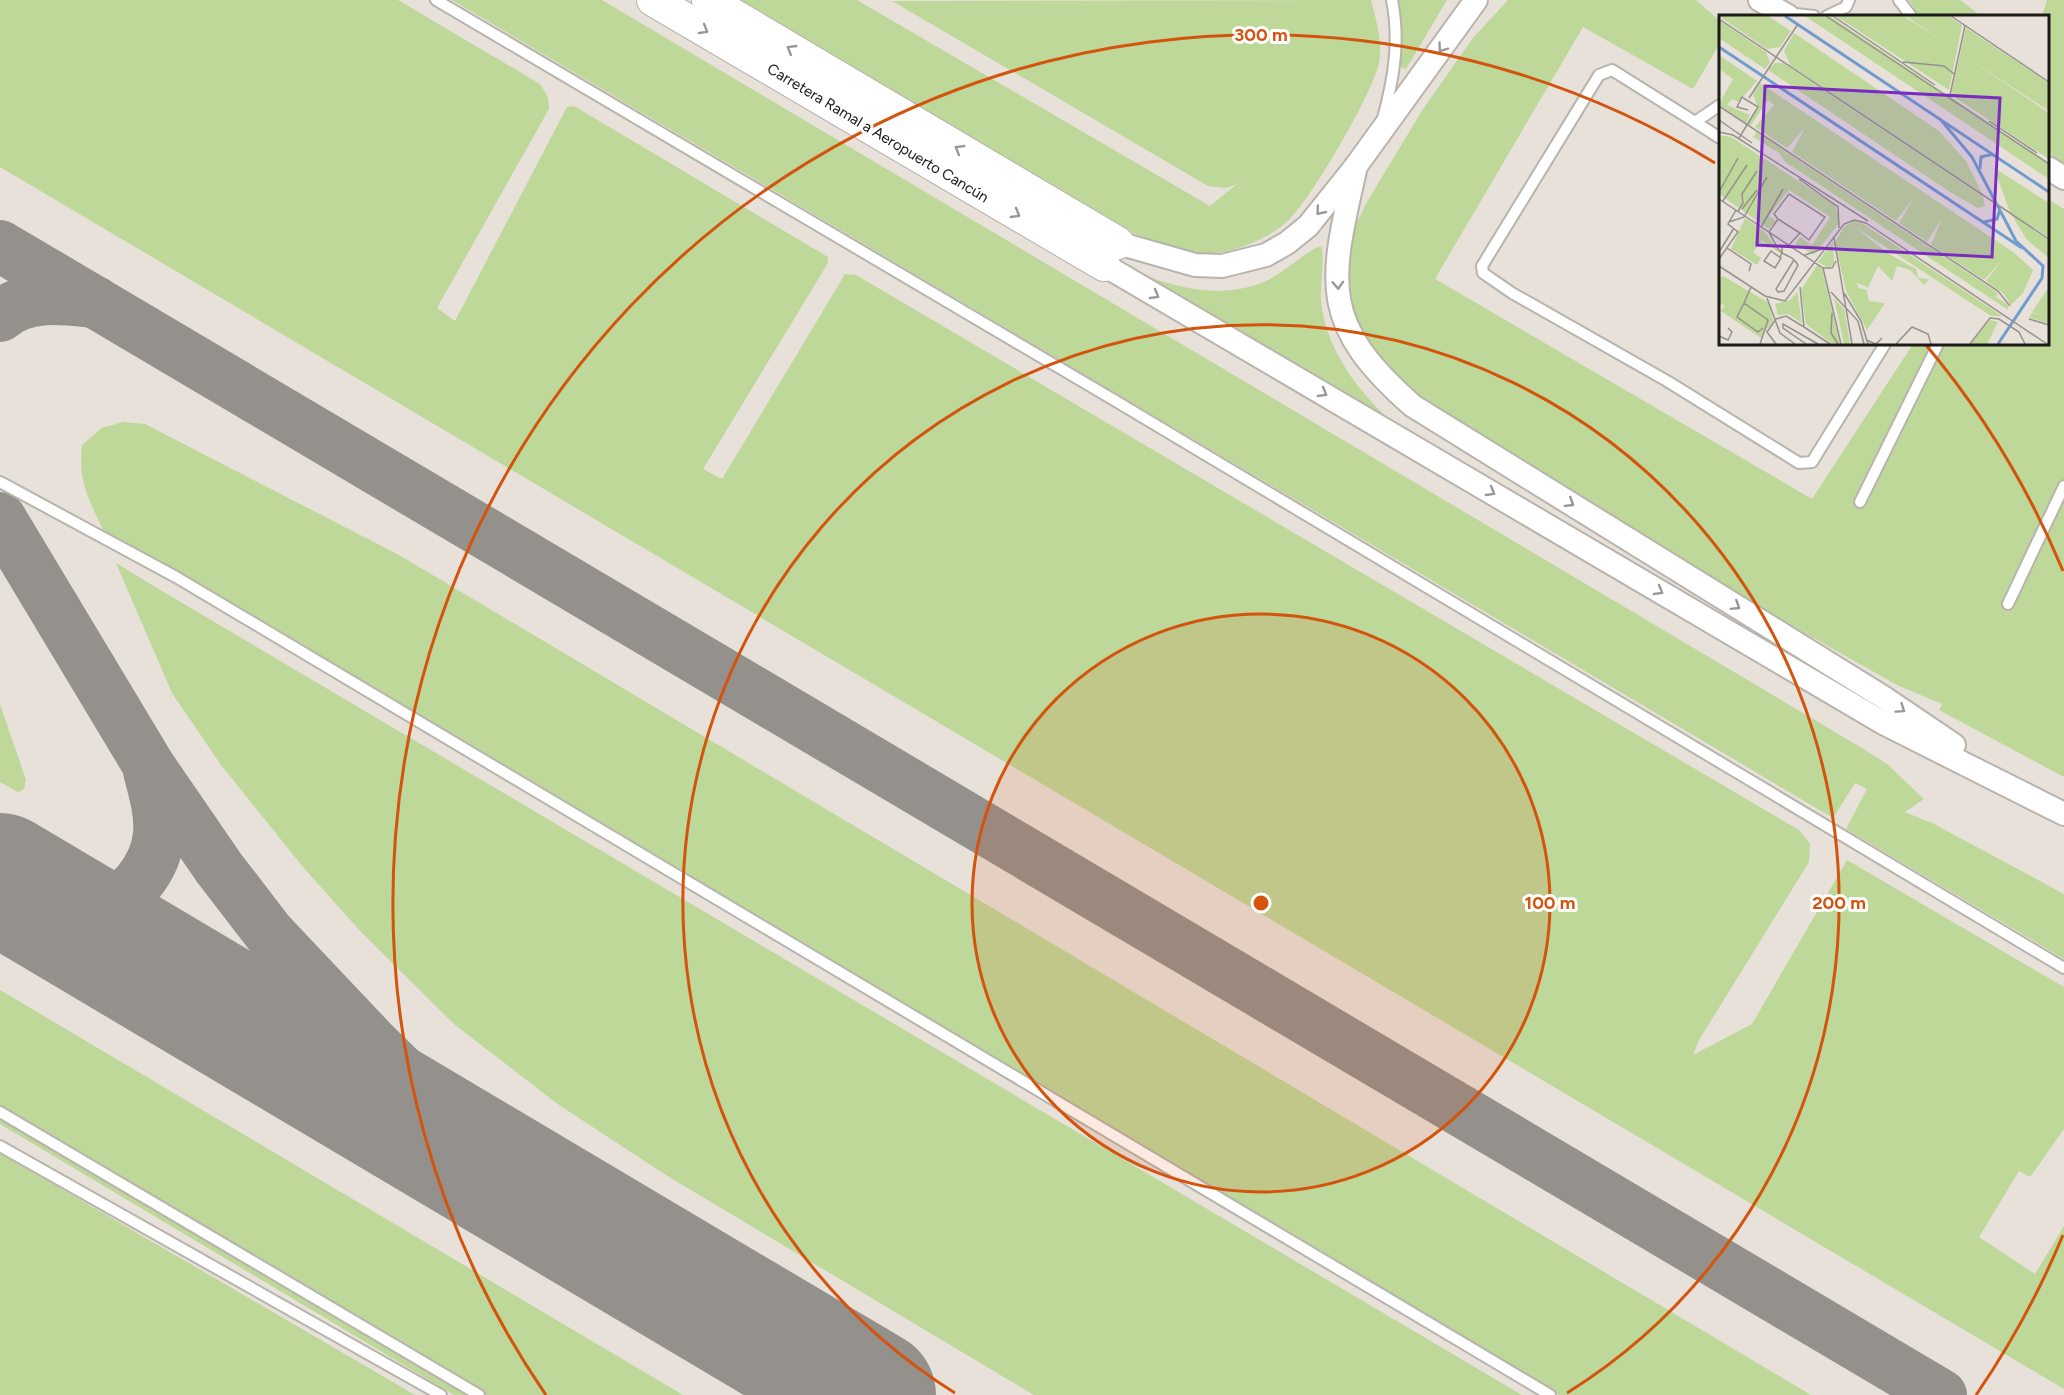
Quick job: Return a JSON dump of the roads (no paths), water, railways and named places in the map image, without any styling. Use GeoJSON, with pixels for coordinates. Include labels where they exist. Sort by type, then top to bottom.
{"type":"FeatureCollection","features":[{"type":"Feature","properties":{"kind":"main road","name":"Carretera Ramal a Aeropuerto Cancún"},"geometry":{"type":"LineString","coordinates":[[653,0],[1111,254]]}},
{"type":"Feature","properties":{"kind":"main road","name":"Carretera Ramal a Aeropuerto Cancún"},"geometry":{"type":"LineString","coordinates":[[708,0],[1111,254]]}},
{"type":"Feature","properties":{"kind":"street"},"geometry":{"type":"LineString","coordinates":[[1761,0],[1782,15]]}},
{"type":"Feature","properties":{"kind":"street"},"geometry":{"type":"LineString","coordinates":[[1111,254],[1195,265],[1222,266],[1266,255],[1287,243],[1308,226],[1356,166],[1476,4]]}},
{"type":"Feature","properties":{"kind":"street"},"geometry":{"type":"LineString","coordinates":[[1356,166],[1338,259],[1337,285],[1340,311],[1361,354],[1390,385],[1413,406],[1883,697],[2064,822]]}},
{"type":"Feature","properties":{"kind":"street"},"geometry":{"type":"LineString","coordinates":[[2049,169],[2064,178]]}},
{"type":"Feature","properties":{"kind":"street"},"geometry":{"type":"LineString","coordinates":[[1111,254],[1885,723],[2064,814]]}},
{"type":"Feature","properties":{"kind":"lane"},"geometry":{"type":"LineString","coordinates":[[436,0],[1114,400],[2064,968]]}},
{"type":"Feature","properties":{"kind":"lane"},"geometry":{"type":"LineString","coordinates":[[1378,134],[1392,83],[1396,55],[1397,25],[1392,0]]}},
{"type":"Feature","properties":{"kind":"lane"},"geometry":{"type":"LineString","coordinates":[[1829,15],[1846,7],[1849,0]]}},
{"type":"Feature","properties":{"kind":"lane"},"geometry":{"type":"LineString","coordinates":[[1899,0],[1910,15]]}},
{"type":"Feature","properties":{"kind":"lane"},"geometry":{"type":"LineString","coordinates":[[1719,137],[1612,70],[1606,70],[1599,75],[1482,266],[1483,273],[1512,293],[1667,381],[1799,464],[1812,462],[1884,345]]}},
{"type":"Feature","properties":{"kind":"lane"},"geometry":{"type":"LineString","coordinates":[[1695,122],[1719,106]]}},
{"type":"Feature","properties":{"kind":"lane"},"geometry":{"type":"LineString","coordinates":[[1860,502],[1938,345]]}},
{"type":"Feature","properties":{"kind":"lane"},"geometry":{"type":"LineString","coordinates":[[0,482],[176,577],[1550,1395]]}},
{"type":"Feature","properties":{"kind":"lane"},"geometry":{"type":"LineString","coordinates":[[2008,604],[2064,486]]}},
{"type":"Feature","properties":{"kind":"lane"},"geometry":{"type":"LineString","coordinates":[[2049,516],[2064,502]]}},
{"type":"Feature","properties":{"kind":"lane"},"geometry":{"type":"LineString","coordinates":[[0,1112],[479,1395]]}},
{"type":"Feature","properties":{"kind":"lane"},"geometry":{"type":"LineString","coordinates":[[0,1146],[441,1395]]}}]}
